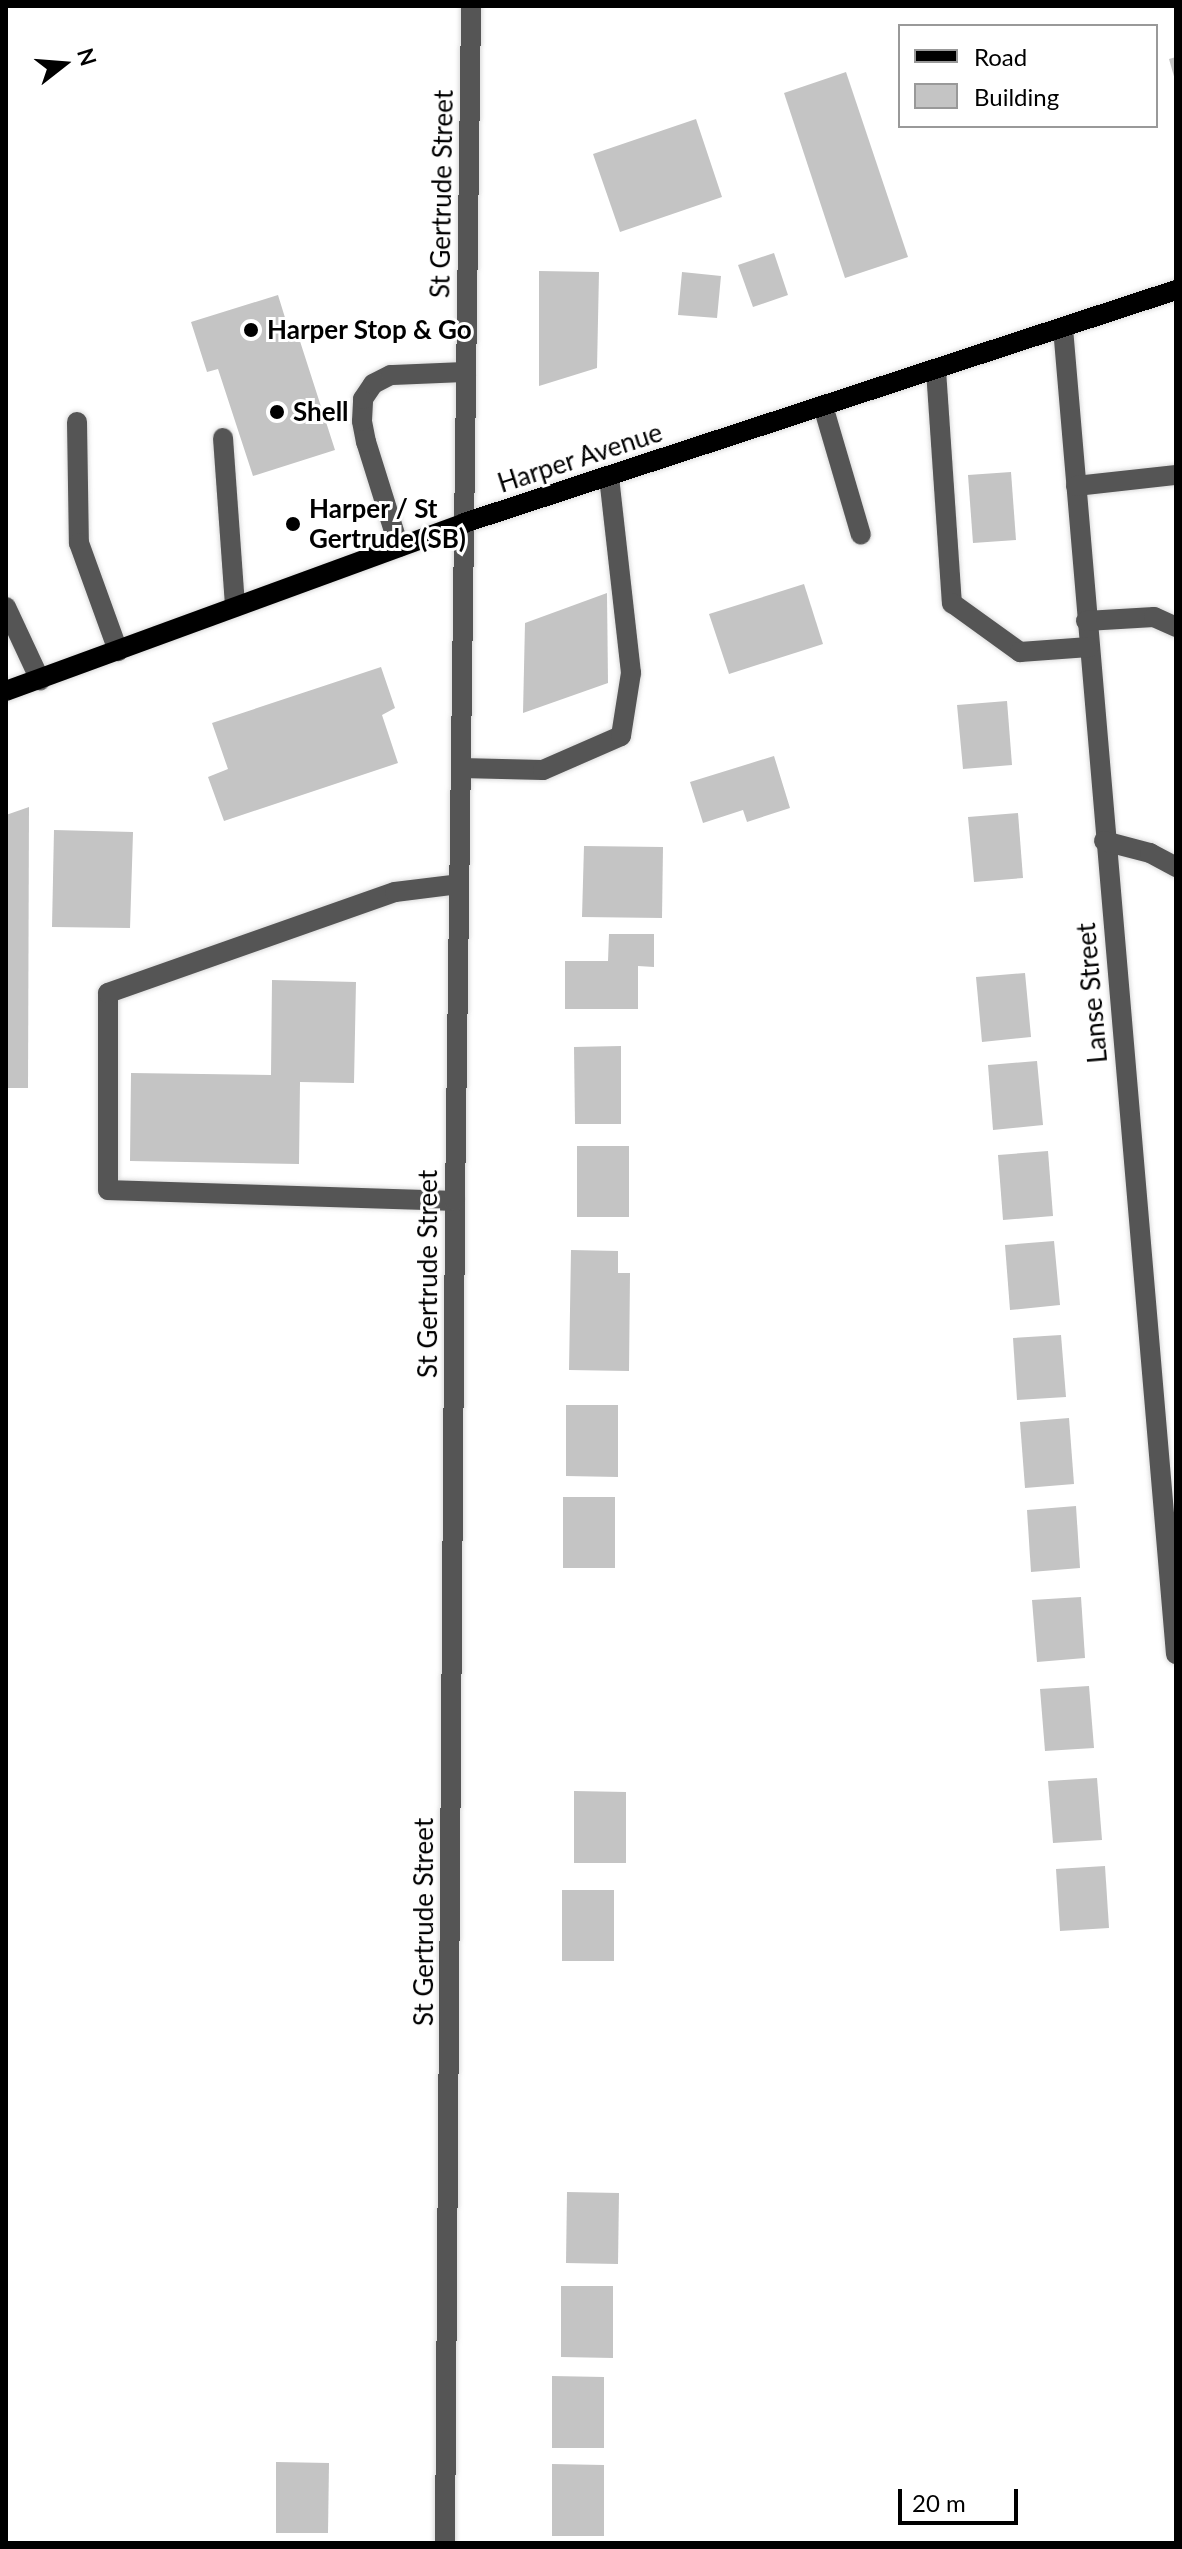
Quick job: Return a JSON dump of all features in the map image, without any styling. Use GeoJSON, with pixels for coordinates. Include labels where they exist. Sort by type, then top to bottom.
{"type":"FeatureCollection","features":[{"type":"Feature","properties":{"kind":"main road","name":"Harper Avenue"},"geometry":{"type":"LineString","coordinates":[[6,691],[464,523],[1176,290]]}},
{"type":"Feature","properties":{"kind":"street","name":"St Gertrude Street"},"geometry":{"type":"LineString","coordinates":[[445,2543],[455,1201],[471,6]]}},
{"type":"Feature","properties":{"kind":"street","name":"Lanse Street"},"geometry":{"type":"LineString","coordinates":[[1063,328],[1104,841],[1168,1460],[1176,1654]]}},
{"type":"Feature","properties":{"kind":"street"},"geometry":{"type":"LineString","coordinates":[[936,370],[952,603],[1020,652],[1089,647]]}},
{"type":"Feature","properties":{"kind":"street"},"geometry":{"type":"LineString","coordinates":[[399,547],[366,442],[362,421],[363,399],[373,384],[391,375],[466,372]]}},
{"type":"Feature","properties":{"kind":"street"},"geometry":{"type":"LineString","coordinates":[[823,406],[861,535]]}},
{"type":"Feature","properties":{"kind":"street"},"geometry":{"type":"LineString","coordinates":[[77,422],[79,543],[118,651]]}},
{"type":"Feature","properties":{"kind":"street"},"geometry":{"type":"LineString","coordinates":[[223,438],[235,607]]}},
{"type":"Feature","properties":{"kind":"street"},"geometry":{"type":"LineString","coordinates":[[1076,486],[1176,475]]}},
{"type":"Feature","properties":{"kind":"street"},"geometry":{"type":"LineString","coordinates":[[461,768],[543,770],[621,736],[631,673],[609,476]]}},
{"type":"Feature","properties":{"kind":"street"},"geometry":{"type":"LineString","coordinates":[[6,607],[40,680]]}},
{"type":"Feature","properties":{"kind":"street"},"geometry":{"type":"LineString","coordinates":[[1086,621],[1154,617],[1176,610]]}},
{"type":"Feature","properties":{"kind":"street"},"geometry":{"type":"LineString","coordinates":[[1154,617],[1176,627]]}},
{"type":"Feature","properties":{"kind":"street"},"geometry":{"type":"LineString","coordinates":[[1104,841],[1150,853],[1176,867]]}},
{"type":"Feature","properties":{"kind":"street"},"geometry":{"type":"LineString","coordinates":[[455,1201],[108,1190],[108,993],[395,892],[459,884]]}},
{"type":"Feature","properties":{"kind":"building"},"geometry":{"type":"Polygon","coordinates":[[[1176,57],[1176,80],[1175,80],[1169,59],[1176,57]]]}},
{"type":"Feature","properties":{"kind":"building"},"geometry":{"type":"Polygon","coordinates":[[[846,72],[908,257],[845,278],[784,93],[846,72]]]}},
{"type":"Feature","properties":{"kind":"building"},"geometry":{"type":"Polygon","coordinates":[[[696,119],[722,197],[620,232],[593,154],[696,119]]]}},
{"type":"Feature","properties":{"kind":"building"},"geometry":{"type":"Polygon","coordinates":[[[774,253],[788,295],[753,307],[738,265],[774,253]]]}},
{"type":"Feature","properties":{"kind":"building"},"geometry":{"type":"Polygon","coordinates":[[[539,271],[599,272],[597,368],[539,386],[539,271]]]}},
{"type":"Feature","properties":{"kind":"building"},"geometry":{"type":"Polygon","coordinates":[[[682,272],[721,276],[717,318],[678,315],[682,272]]]}},
{"type":"Feature","properties":{"kind":"building"},"geometry":{"type":"Polygon","coordinates":[[[278,295],[291,337],[298,335],[335,450],[253,476],[218,369],[207,372],[191,322],[278,295]]]}},
{"type":"Feature","properties":{"kind":"building"},"geometry":{"type":"Polygon","coordinates":[[[1011,472],[1016,540],[973,543],[968,475],[1011,472]]]}},
{"type":"Feature","properties":{"kind":"building"},"geometry":{"type":"Polygon","coordinates":[[[804,584],[823,644],[729,674],[709,614],[804,584]]]}},
{"type":"Feature","properties":{"kind":"building"},"geometry":{"type":"Polygon","coordinates":[[[607,593],[608,683],[523,713],[525,623],[607,593]]]}},
{"type":"Feature","properties":{"kind":"building"},"geometry":{"type":"Polygon","coordinates":[[[381,667],[395,708],[382,715],[398,763],[224,821],[208,777],[228,769],[212,723],[381,667]]]}},
{"type":"Feature","properties":{"kind":"building"},"geometry":{"type":"Polygon","coordinates":[[[1007,701],[1012,765],[963,769],[957,705],[1007,701]]]}},
{"type":"Feature","properties":{"kind":"building"},"geometry":{"type":"Polygon","coordinates":[[[774,756],[790,808],[747,822],[743,810],[703,823],[690,782],[774,756]]]}},
{"type":"Feature","properties":{"kind":"building"},"geometry":{"type":"Polygon","coordinates":[[[29,807],[28,1088],[6,1088],[6,815],[29,807]]]}},
{"type":"Feature","properties":{"kind":"building"},"geometry":{"type":"Polygon","coordinates":[[[1018,813],[1023,878],[974,882],[968,817],[1018,813]]]}},
{"type":"Feature","properties":{"kind":"building"},"geometry":{"type":"Polygon","coordinates":[[[54,830],[133,832],[130,928],[52,927],[54,830]]]}},
{"type":"Feature","properties":{"kind":"building"},"geometry":{"type":"Polygon","coordinates":[[[584,846],[663,847],[662,918],[582,917],[584,846]]]}},
{"type":"Feature","properties":{"kind":"building"},"geometry":{"type":"Polygon","coordinates":[[[609,934],[654,934],[654,967],[638,966],[638,1009],[565,1009],[565,961],[608,961],[609,934]]]}},
{"type":"Feature","properties":{"kind":"building"},"geometry":{"type":"Polygon","coordinates":[[[1025,973],[1031,1037],[982,1042],[976,977],[1025,973]]]}},
{"type":"Feature","properties":{"kind":"building"},"geometry":{"type":"Polygon","coordinates":[[[272,980],[356,982],[354,1083],[300,1082],[299,1164],[130,1161],[131,1073],[271,1075],[272,980]]]}},
{"type":"Feature","properties":{"kind":"building"},"geometry":{"type":"Polygon","coordinates":[[[621,1046],[621,1124],[575,1124],[574,1047],[621,1046]]]}},
{"type":"Feature","properties":{"kind":"building"},"geometry":{"type":"Polygon","coordinates":[[[1037,1061],[1043,1125],[993,1130],[988,1065],[1037,1061]]]}},
{"type":"Feature","properties":{"kind":"building"},"geometry":{"type":"Polygon","coordinates":[[[577,1146],[629,1146],[629,1217],[577,1217],[577,1146]]]}},
{"type":"Feature","properties":{"kind":"building"},"geometry":{"type":"Polygon","coordinates":[[[1048,1151],[1053,1216],[1003,1220],[998,1155],[1048,1151]]]}},
{"type":"Feature","properties":{"kind":"building"},"geometry":{"type":"Polygon","coordinates":[[[1054,1241],[1060,1305],[1010,1310],[1005,1245],[1054,1241]]]}},
{"type":"Feature","properties":{"kind":"building"},"geometry":{"type":"Polygon","coordinates":[[[571,1250],[618,1251],[618,1273],[630,1273],[629,1371],[569,1370],[571,1250]]]}},
{"type":"Feature","properties":{"kind":"building"},"geometry":{"type":"Polygon","coordinates":[[[1061,1335],[1066,1397],[1017,1400],[1013,1338],[1061,1335]]]}},
{"type":"Feature","properties":{"kind":"building"},"geometry":{"type":"Polygon","coordinates":[[[566,1405],[618,1405],[618,1477],[566,1476],[566,1405]]]}},
{"type":"Feature","properties":{"kind":"building"},"geometry":{"type":"Polygon","coordinates":[[[1069,1418],[1074,1484],[1025,1488],[1020,1422],[1069,1418]]]}},
{"type":"Feature","properties":{"kind":"building"},"geometry":{"type":"Polygon","coordinates":[[[563,1497],[615,1497],[615,1568],[563,1568],[563,1497]]]}},
{"type":"Feature","properties":{"kind":"building"},"geometry":{"type":"Polygon","coordinates":[[[1076,1506],[1080,1568],[1031,1572],[1027,1510],[1076,1506]]]}},
{"type":"Feature","properties":{"kind":"building"},"geometry":{"type":"Polygon","coordinates":[[[1081,1597],[1085,1658],[1037,1662],[1032,1600],[1081,1597]]]}},
{"type":"Feature","properties":{"kind":"building"},"geometry":{"type":"Polygon","coordinates":[[[1089,1686],[1094,1748],[1045,1751],[1040,1689],[1089,1686]]]}},
{"type":"Feature","properties":{"kind":"building"},"geometry":{"type":"Polygon","coordinates":[[[1097,1778],[1102,1840],[1053,1843],[1048,1781],[1097,1778]]]}},
{"type":"Feature","properties":{"kind":"building"},"geometry":{"type":"Polygon","coordinates":[[[574,1791],[626,1792],[626,1863],[574,1863],[574,1791]]]}},
{"type":"Feature","properties":{"kind":"building"},"geometry":{"type":"Polygon","coordinates":[[[1105,1866],[1109,1928],[1060,1931],[1056,1869],[1105,1866]]]}},
{"type":"Feature","properties":{"kind":"building"},"geometry":{"type":"Polygon","coordinates":[[[562,1890],[614,1890],[614,1961],[562,1961],[562,1890]]]}},
{"type":"Feature","properties":{"kind":"building"},"geometry":{"type":"Polygon","coordinates":[[[567,2192],[619,2193],[618,2264],[566,2263],[567,2192]]]}},
{"type":"Feature","properties":{"kind":"building"},"geometry":{"type":"Polygon","coordinates":[[[561,2286],[613,2286],[613,2358],[561,2357],[561,2286]]]}},
{"type":"Feature","properties":{"kind":"building"},"geometry":{"type":"Polygon","coordinates":[[[552,2376],[604,2377],[604,2448],[552,2448],[552,2376]]]}},
{"type":"Feature","properties":{"kind":"building"},"geometry":{"type":"Polygon","coordinates":[[[276,2462],[329,2463],[328,2533],[276,2533],[276,2462]]]}},
{"type":"Feature","properties":{"kind":"building"},"geometry":{"type":"Polygon","coordinates":[[[552,2464],[604,2465],[604,2536],[552,2536],[552,2464]]]}},
{"type":"Feature","properties":{"kind":"place","name":"Harper Stop & Go"},"geometry":{"type":"Point","coordinates":[251,330]}},
{"type":"Feature","properties":{"kind":"place","name":"Shell"},"geometry":{"type":"Point","coordinates":[277,412]}},
{"type":"Feature","properties":{"kind":"place","name":"Harper / St Gertrude (SB)"},"geometry":{"type":"Point","coordinates":[293,524]}}]}
